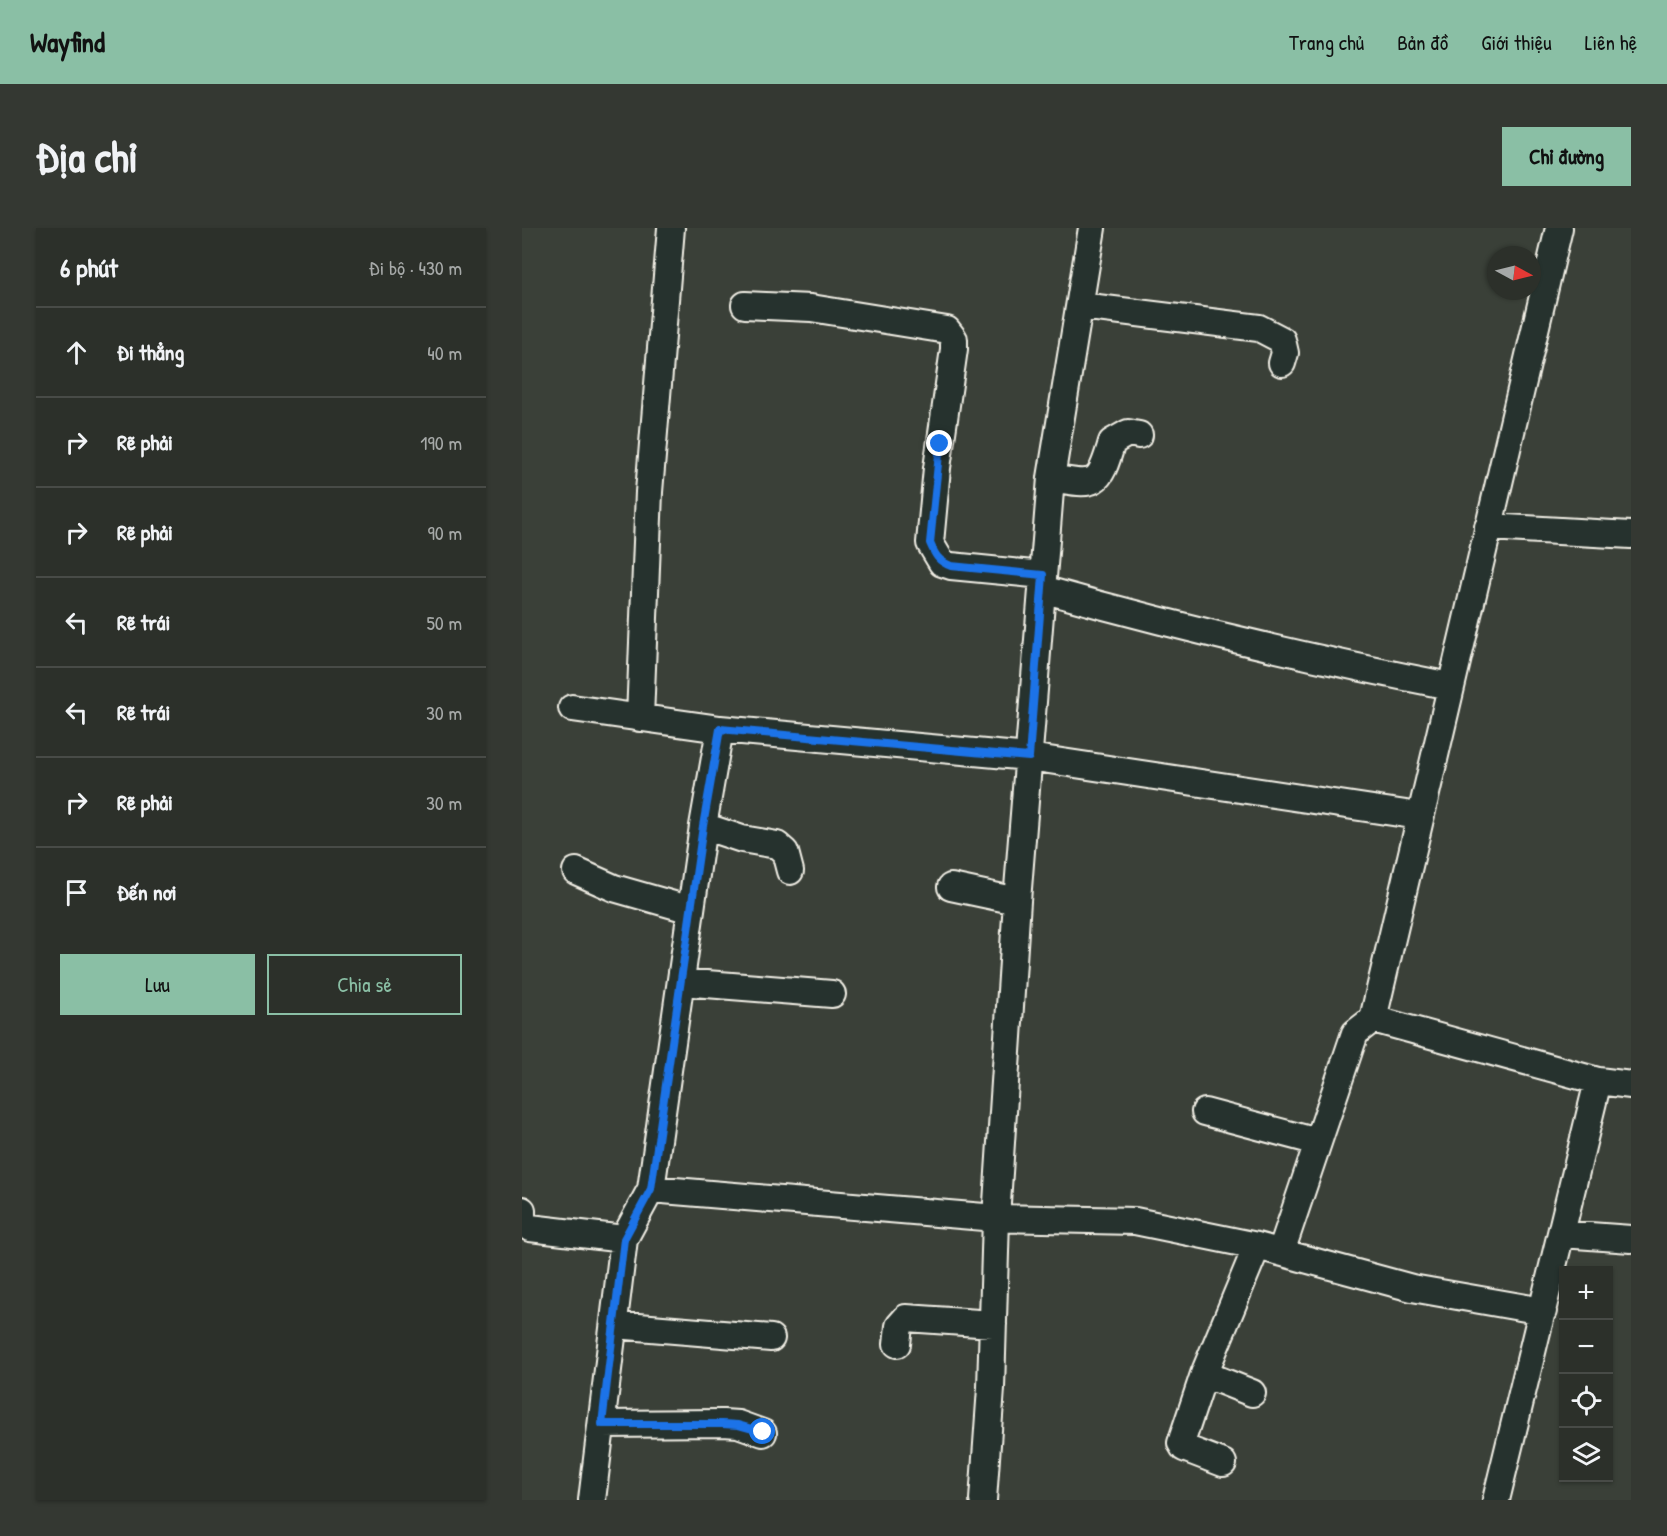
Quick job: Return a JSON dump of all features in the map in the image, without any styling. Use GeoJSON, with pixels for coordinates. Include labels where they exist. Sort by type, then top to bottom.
{"type":"FeatureCollection","features":[{"type":"Feature","properties":{"kind":"street"},"geometry":{"type":"LineString","coordinates":[[640,718],[650,492],[671,228]]}},
{"type":"Feature","properties":{"kind":"street"},"geometry":{"type":"LineString","coordinates":[[983,1500],[993,1324],[996,1218],[1017,902],[1043,582],[1052,478],[1092,228]]}},
{"type":"Feature","properties":{"kind":"street"},"geometry":{"type":"LineString","coordinates":[[1373,1019],[1450,686],[1491,527],[1559,228]]}},
{"type":"Feature","properties":{"kind":"street"},"geometry":{"type":"LineString","coordinates":[[745,305],[811,308],[947,330],[954,339],[937,468],[930,543],[942,562],[951,566],[1043,582],[1140,617],[1328,662],[1450,686]]}},
{"type":"Feature","properties":{"kind":"street"},"geometry":{"type":"LineString","coordinates":[[1081,306],[1260,328],[1282,340],[1285,353],[1282,363]]}},
{"type":"Feature","properties":{"kind":"street"},"geometry":{"type":"LineString","coordinates":[[1052,478],[1086,484],[1093,482],[1106,465],[1112,442],[1128,433],[1139,435]]}},
{"type":"Feature","properties":{"kind":"street"},"geometry":{"type":"LineString","coordinates":[[1491,527],[1631,535]]}},
{"type":"Feature","properties":{"kind":"street"},"geometry":{"type":"LineString","coordinates":[[572,708],[720,729],[1029,757],[1419,816]]}},
{"type":"Feature","properties":{"kind":"street"},"geometry":{"type":"LineString","coordinates":[[592,1500],[624,1239],[651,1189],[703,826],[720,729]]}},
{"type":"Feature","properties":{"kind":"street"},"geometry":{"type":"LineString","coordinates":[[703,826],[742,839],[777,844],[785,852],[790,871]]}},
{"type":"Feature","properties":{"kind":"street"},"geometry":{"type":"LineString","coordinates":[[576,871],[614,888],[691,910]]}},
{"type":"Feature","properties":{"kind":"street"},"geometry":{"type":"LineString","coordinates":[[951,886],[1017,902]]}},
{"type":"Feature","properties":{"kind":"street"},"geometry":{"type":"LineString","coordinates":[[681,982],[832,994]]}},
{"type":"Feature","properties":{"kind":"street"},"geometry":{"type":"LineString","coordinates":[[1223,1463],[1184,1448],[1181,1443],[1204,1374],[1269,1249],[1318,1142],[1355,1034],[1362,1025],[1373,1019],[1598,1081],[1631,1085]]}},
{"type":"Feature","properties":{"kind":"street"},"geometry":{"type":"LineString","coordinates":[[1496,1500],[1543,1311],[1574,1235],[1598,1081]]}},
{"type":"Feature","properties":{"kind":"street"},"geometry":{"type":"LineString","coordinates":[[1205,1113],[1318,1142]]}},
{"type":"Feature","properties":{"kind":"street"},"geometry":{"type":"LineString","coordinates":[[651,1189],[996,1218],[1135,1221],[1269,1249],[1412,1288],[1543,1311]]}},
{"type":"Feature","properties":{"kind":"street"},"geometry":{"type":"LineString","coordinates":[[522,1210],[522,1222],[530,1228],[624,1239]]}},
{"type":"Feature","properties":{"kind":"street"},"geometry":{"type":"LineString","coordinates":[[1574,1235],[1631,1239]]}},
{"type":"Feature","properties":{"kind":"street"},"geometry":{"type":"LineString","coordinates":[[897,1344],[899,1326],[906,1318],[993,1324]]}},
{"type":"Feature","properties":{"kind":"street"},"geometry":{"type":"LineString","coordinates":[[615,1324],[771,1338]]}},
{"type":"Feature","properties":{"kind":"street"},"geometry":{"type":"LineString","coordinates":[[1204,1374],[1252,1393]]}},
{"type":"Feature","properties":{"kind":"street"},"geometry":{"type":"LineString","coordinates":[[602,1424],[723,1424],[738,1425],[763,1432]]}},
{"type":"Feature","properties":{"kind":"route"},"geometry":{"type":"LineString","coordinates":[[763,1432],[738,1425],[723,1424],[602,1424],[624,1239],[651,1189],[703,826],[720,729],[1029,757],[1043,575],[951,566],[942,562],[934,554],[930,543],[940,444]]}}]}
